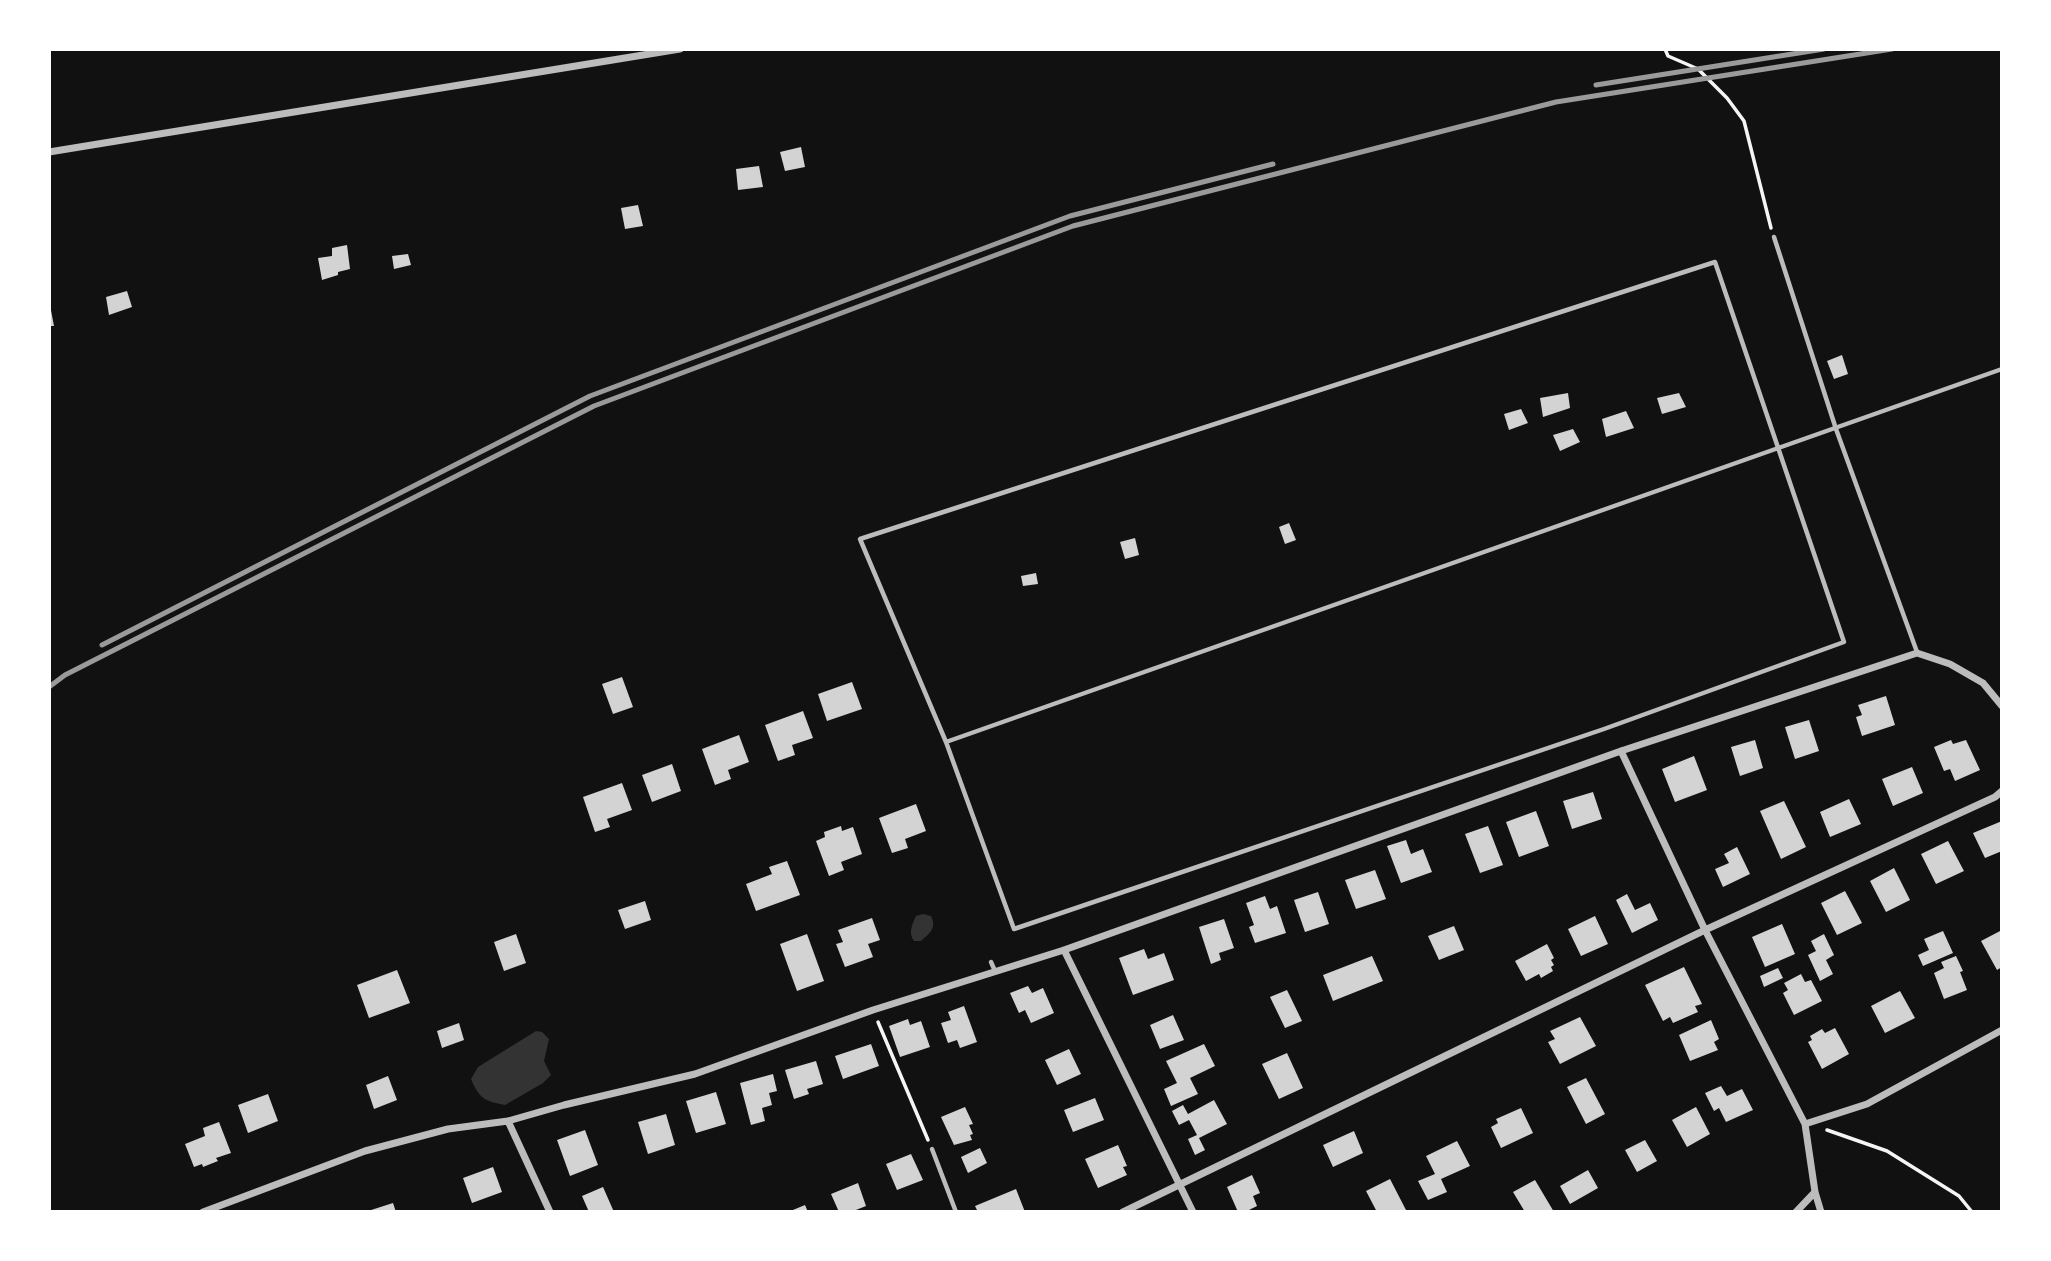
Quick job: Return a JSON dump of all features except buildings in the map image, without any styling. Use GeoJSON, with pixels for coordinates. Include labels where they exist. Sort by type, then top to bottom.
{"type":"FeatureCollection","features":[{"type":"Feature","properties":{"kind":"street"},"geometry":{"type":"LineString","coordinates":[[49,152],[680,49]]}},
{"type":"Feature","properties":{"kind":"street"},"geometry":{"type":"LineString","coordinates":[[202,1212],[365,1151],[448,1129],[508,1121],[695,1074],[873,1010],[1064,950],[1621,751],[1917,653],[1950,664],[1983,683],[2002,706]]}},
{"type":"Feature","properties":{"kind":"street"},"geometry":{"type":"LineString","coordinates":[[1621,751],[1705,930],[1805,1124],[1815,1192],[1821,1212]]}},
{"type":"Feature","properties":{"kind":"street"},"geometry":{"type":"LineString","coordinates":[[1123,1212],[1705,930],[1995,797],[2002,791]]}},
{"type":"Feature","properties":{"kind":"street"},"geometry":{"type":"LineString","coordinates":[[1064,950],[1194,1212]]}},
{"type":"Feature","properties":{"kind":"street"},"geometry":{"type":"LineString","coordinates":[[1805,1124],[1867,1104],[2002,1030]]}},
{"type":"Feature","properties":{"kind":"street"},"geometry":{"type":"LineString","coordinates":[[508,1121],[550,1212]]}},
{"type":"Feature","properties":{"kind":"street"},"geometry":{"type":"LineString","coordinates":[[1796,1212],[1815,1192]]}},
{"type":"Feature","properties":{"kind":"lane"},"geometry":{"type":"LineString","coordinates":[[1774,237],[1836,429],[1917,653]]}},
{"type":"Feature","properties":{"kind":"lane"},"geometry":{"type":"LineString","coordinates":[[1715,262],[1779,449],[1844,642],[1605,729],[1014,929],[946,742],[860,539],[1715,262]]}},
{"type":"Feature","properties":{"kind":"lane"},"geometry":{"type":"LineString","coordinates":[[946,742],[2002,369]]}},
{"type":"Feature","properties":{"kind":"lane"},"geometry":{"type":"LineString","coordinates":[[991,961],[995,971]]}},
{"type":"Feature","properties":{"kind":"lane"},"geometry":{"type":"LineString","coordinates":[[932,1149],[956,1212]]}},
{"type":"Feature","properties":{"kind":"path"},"geometry":{"type":"LineString","coordinates":[[1665,49],[1668,56],[1698,69],[1727,98],[1744,121],[1774,237]]}},
{"type":"Feature","properties":{"kind":"path"},"geometry":{"type":"LineString","coordinates":[[873,1010],[932,1149]]}},
{"type":"Feature","properties":{"kind":"path"},"geometry":{"type":"LineString","coordinates":[[1805,1124],[1843,1134],[1887,1151],[1959,1196],[1972,1212]]}},
{"type":"Feature","properties":{"kind":"shaded area"},"geometry":{"type":"Polygon","coordinates":[[[916,916],[931,916],[933,927],[921,941],[914,941],[911,935],[912,926],[916,916]]]}},
{"type":"Feature","properties":{"kind":"shaded area"},"geometry":{"type":"Polygon","coordinates":[[[536,1031],[542,1032],[549,1039],[544,1061],[551,1075],[543,1083],[505,1105],[483,1098],[471,1079],[478,1067],[536,1031]]]}},
{"type":"Feature","properties":{"kind":"railway"},"geometry":{"type":"LineString","coordinates":[[1596,85],[1824,49]]}},
{"type":"Feature","properties":{"kind":"railway"},"geometry":{"type":"LineString","coordinates":[[49,687],[65,675],[594,406],[1073,226],[1556,102],[1892,49]]}},
{"type":"Feature","properties":{"kind":"railway"},"geometry":{"type":"LineString","coordinates":[[102,645],[590,396],[1070,216],[1273,164]]}}]}
